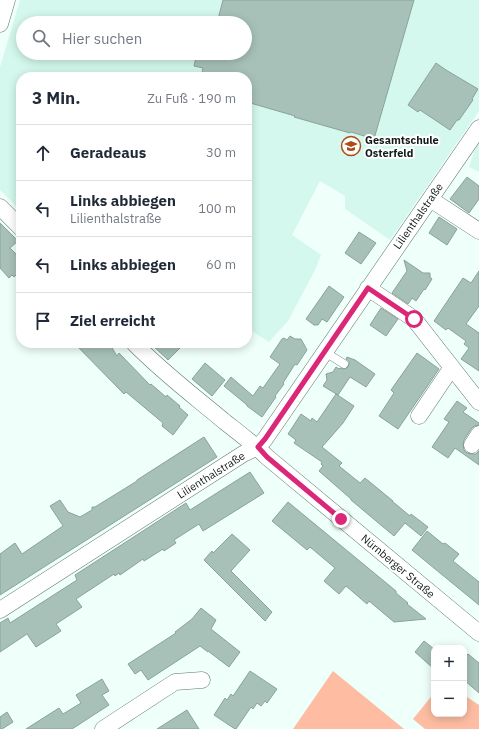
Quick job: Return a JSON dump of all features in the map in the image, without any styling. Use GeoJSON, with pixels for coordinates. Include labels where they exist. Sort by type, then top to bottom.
{"type":"FeatureCollection","features":[{"type":"Feature","properties":{"kind":"street"},"geometry":{"type":"LineString","coordinates":[[0,24],[7,0]]}},
{"type":"Feature","properties":{"kind":"street","name":"Lilienthalstraße"},"geometry":{"type":"LineString","coordinates":[[0,610],[243,454],[258,447],[479,128]]}},
{"type":"Feature","properties":{"kind":"street"},"geometry":{"type":"LineString","coordinates":[[430,199],[479,231]]}},
{"type":"Feature","properties":{"kind":"street"},"geometry":{"type":"LineString","coordinates":[[0,207],[16,223]]}},
{"type":"Feature","properties":{"kind":"street"},"geometry":{"type":"LineString","coordinates":[[368,288],[414,319],[479,402]]}},
{"type":"Feature","properties":{"kind":"street","name":"Nürnberger Straße"},"geometry":{"type":"LineString","coordinates":[[139,348],[189,392],[247,440],[258,447],[267,457],[479,633]]}},
{"type":"Feature","properties":{"kind":"street"},"geometry":{"type":"LineString","coordinates":[[419,416],[452,368]]}},
{"type":"Feature","properties":{"kind":"street"},"geometry":{"type":"LineString","coordinates":[[103,729],[176,682],[202,680]]}},
{"type":"Feature","properties":{"kind":"lane"},"geometry":{"type":"LineString","coordinates":[[325,352],[344,364]]}},
{"type":"Feature","properties":{"kind":"shaded area","name":"Gesamtschule Osterfeld"},"geometry":{"type":"Polygon","coordinates":[[[20,0],[479,0],[479,111],[390,240],[345,209],[345,196],[320,181],[292,235],[321,255],[315,270],[288,321],[269,342],[252,331],[252,72],[16,72],[16,206],[0,190],[0,67],[20,0]]]}},
{"type":"Feature","properties":{"kind":"shaded area"},"geometry":{"type":"Polygon","coordinates":[[[479,138],[479,172],[469,167],[479,138]]]}},
{"type":"Feature","properties":{"kind":"shaded area"},"geometry":{"type":"Polygon","coordinates":[[[333,671],[404,729],[293,729],[333,671]]]}},
{"type":"Feature","properties":{"kind":"shaded area"},"geometry":{"type":"Polygon","coordinates":[[[431,697],[431,717],[467,717],[467,697],[479,705],[479,729],[425,729],[413,719],[431,697]]]}},
{"type":"Feature","properties":{"kind":"building"},"geometry":{"type":"Polygon","coordinates":[[[223,0],[414,0],[374,139],[294,117],[295,116],[252,103],[252,72],[202,72],[203,68],[194,66],[195,60],[252,60],[252,16],[219,16],[223,0]]]}},
{"type":"Feature","properties":{"kind":"building"},"geometry":{"type":"Polygon","coordinates":[[[436,63],[478,89],[472,99],[473,100],[450,130],[420,110],[418,112],[408,105],[436,63]]]}},
{"type":"Feature","properties":{"kind":"building"},"geometry":{"type":"Polygon","coordinates":[[[467,177],[479,186],[479,199],[469,213],[450,199],[467,177]]]}},
{"type":"Feature","properties":{"kind":"building"},"geometry":{"type":"Polygon","coordinates":[[[439,217],[457,229],[447,245],[429,233],[439,217]]]}},
{"type":"Feature","properties":{"kind":"building"},"geometry":{"type":"Polygon","coordinates":[[[0,223],[16,239],[16,243],[10,248],[16,254],[16,275],[14,277],[12,275],[9,278],[0,268],[0,223]]]}},
{"type":"Feature","properties":{"kind":"building"},"geometry":{"type":"Polygon","coordinates":[[[359,232],[376,243],[361,264],[345,253],[359,232]]]}},
{"type":"Feature","properties":{"kind":"building"},"geometry":{"type":"Polygon","coordinates":[[[404,260],[423,273],[430,273],[430,277],[432,279],[416,301],[412,298],[408,304],[392,293],[407,271],[404,260]]]}},
{"type":"Feature","properties":{"kind":"building"},"geometry":{"type":"Polygon","coordinates":[[[479,271],[479,306],[466,324],[479,333],[479,371],[461,359],[469,348],[464,344],[466,341],[448,328],[446,330],[434,321],[463,278],[471,283],[479,271]]]}},
{"type":"Feature","properties":{"kind":"building"},"geometry":{"type":"Polygon","coordinates":[[[329,286],[344,297],[327,322],[322,319],[318,325],[314,325],[306,319],[329,286]]]}},
{"type":"Feature","properties":{"kind":"building"},"geometry":{"type":"Polygon","coordinates":[[[381,308],[398,319],[386,336],[370,325],[381,308]]]}},
{"type":"Feature","properties":{"kind":"building"},"geometry":{"type":"Polygon","coordinates":[[[290,336],[295,339],[301,339],[307,350],[297,365],[295,364],[283,383],[284,384],[275,396],[276,397],[262,417],[224,386],[231,377],[253,396],[260,386],[263,388],[280,364],[270,357],[282,339],[284,338],[287,340],[290,336]]]}},
{"type":"Feature","properties":{"kind":"building"},"geometry":{"type":"Polygon","coordinates":[[[79,348],[112,348],[117,356],[119,353],[150,385],[151,384],[166,397],[167,395],[188,415],[173,435],[162,426],[163,423],[126,392],[124,394],[79,348]]]}},
{"type":"Feature","properties":{"kind":"building"},"geometry":{"type":"Polygon","coordinates":[[[155,348],[180,348],[168,360],[155,348]]]}},
{"type":"Feature","properties":{"kind":"building"},"geometry":{"type":"Polygon","coordinates":[[[417,353],[439,369],[398,429],[379,416],[394,393],[391,390],[417,353]]]}},
{"type":"Feature","properties":{"kind":"building"},"geometry":{"type":"Polygon","coordinates":[[[347,357],[355,360],[375,374],[366,387],[350,377],[338,395],[323,386],[327,380],[326,374],[333,372],[336,367],[339,369],[344,369],[348,367],[349,361],[346,359],[347,357]]]}},
{"type":"Feature","properties":{"kind":"building"},"geometry":{"type":"Polygon","coordinates":[[[205,363],[225,380],[212,396],[192,379],[205,363]]]}},
{"type":"Feature","properties":{"kind":"building"},"geometry":{"type":"Polygon","coordinates":[[[336,394],[354,406],[343,423],[322,447],[342,463],[339,466],[360,483],[365,478],[410,516],[411,514],[428,527],[421,536],[405,523],[394,536],[319,471],[323,466],[321,464],[322,462],[294,443],[296,440],[288,434],[301,414],[311,421],[312,418],[317,422],[336,394]]]}},
{"type":"Feature","properties":{"kind":"building"},"geometry":{"type":"Polygon","coordinates":[[[457,401],[467,408],[463,412],[479,423],[479,425],[474,426],[471,429],[464,440],[463,445],[464,450],[467,453],[476,454],[479,451],[479,465],[455,448],[448,458],[432,447],[449,422],[444,419],[457,401]]]}},
{"type":"Feature","properties":{"kind":"building"},"geometry":{"type":"Polygon","coordinates":[[[204,437],[217,457],[0,595],[0,554],[15,543],[22,554],[63,526],[50,506],[60,500],[68,512],[80,517],[92,510],[92,507],[95,507],[137,481],[204,437]]]}},
{"type":"Feature","properties":{"kind":"building"},"geometry":{"type":"Polygon","coordinates":[[[250,472],[264,493],[203,531],[199,524],[174,540],[176,543],[164,551],[163,549],[144,561],[143,559],[120,575],[119,573],[115,576],[114,574],[76,599],[82,607],[56,624],[61,631],[36,647],[27,634],[0,652],[0,623],[8,618],[10,623],[77,580],[75,575],[186,503],[190,510],[250,472]]]}},
{"type":"Feature","properties":{"kind":"building"},"geometry":{"type":"Polygon","coordinates":[[[288,502],[396,591],[396,593],[408,603],[407,604],[426,619],[394,622],[369,601],[367,604],[346,586],[339,594],[324,581],[335,568],[310,547],[307,550],[272,521],[288,502]]]}},
{"type":"Feature","properties":{"kind":"building"},"geometry":{"type":"Polygon","coordinates":[[[427,531],[443,544],[445,543],[459,554],[453,561],[479,582],[479,605],[412,550],[427,531]]]}},
{"type":"Feature","properties":{"kind":"building"},"geometry":{"type":"Polygon","coordinates":[[[232,534],[250,550],[231,571],[272,612],[265,621],[204,560],[232,534]]]}},
{"type":"Feature","properties":{"kind":"building"},"geometry":{"type":"Polygon","coordinates":[[[201,608],[216,620],[211,629],[240,652],[229,667],[200,646],[148,680],[141,670],[135,674],[128,664],[176,633],[175,632],[192,619],[201,608]]]}},
{"type":"Feature","properties":{"kind":"building"},"geometry":{"type":"Polygon","coordinates":[[[424,641],[431,647],[431,666],[415,652],[424,641]]]}},
{"type":"Feature","properties":{"kind":"building"},"geometry":{"type":"Polygon","coordinates":[[[468,654],[479,663],[479,693],[467,683],[468,654]]]}},
{"type":"Feature","properties":{"kind":"building"},"geometry":{"type":"Polygon","coordinates":[[[250,671],[277,689],[267,703],[265,701],[261,706],[257,703],[253,709],[251,707],[235,729],[214,715],[225,698],[227,700],[231,694],[233,696],[250,671]]]}},
{"type":"Feature","properties":{"kind":"building"},"geometry":{"type":"Polygon","coordinates":[[[102,679],[109,691],[102,695],[109,705],[72,729],[26,729],[59,708],[63,714],[81,703],[76,695],[102,679]]]}},
{"type":"Feature","properties":{"kind":"building"},"geometry":{"type":"Polygon","coordinates":[[[187,710],[199,729],[157,729],[187,710]]]}},
{"type":"Feature","properties":{"kind":"building"},"geometry":{"type":"Polygon","coordinates":[[[7,712],[13,722],[0,729],[0,717],[7,712]]]}},
{"type":"Feature","properties":{"kind":"place","name":"Gesamtschule Osterfeld"},"geometry":{"type":"Point","coordinates":[351,146]}},
{"type":"Feature","properties":{"kind":"route"},"geometry":{"type":"LineString","coordinates":[[341,519],[267,457],[258,447],[265,439],[368,288],[414,319]]}}]}
